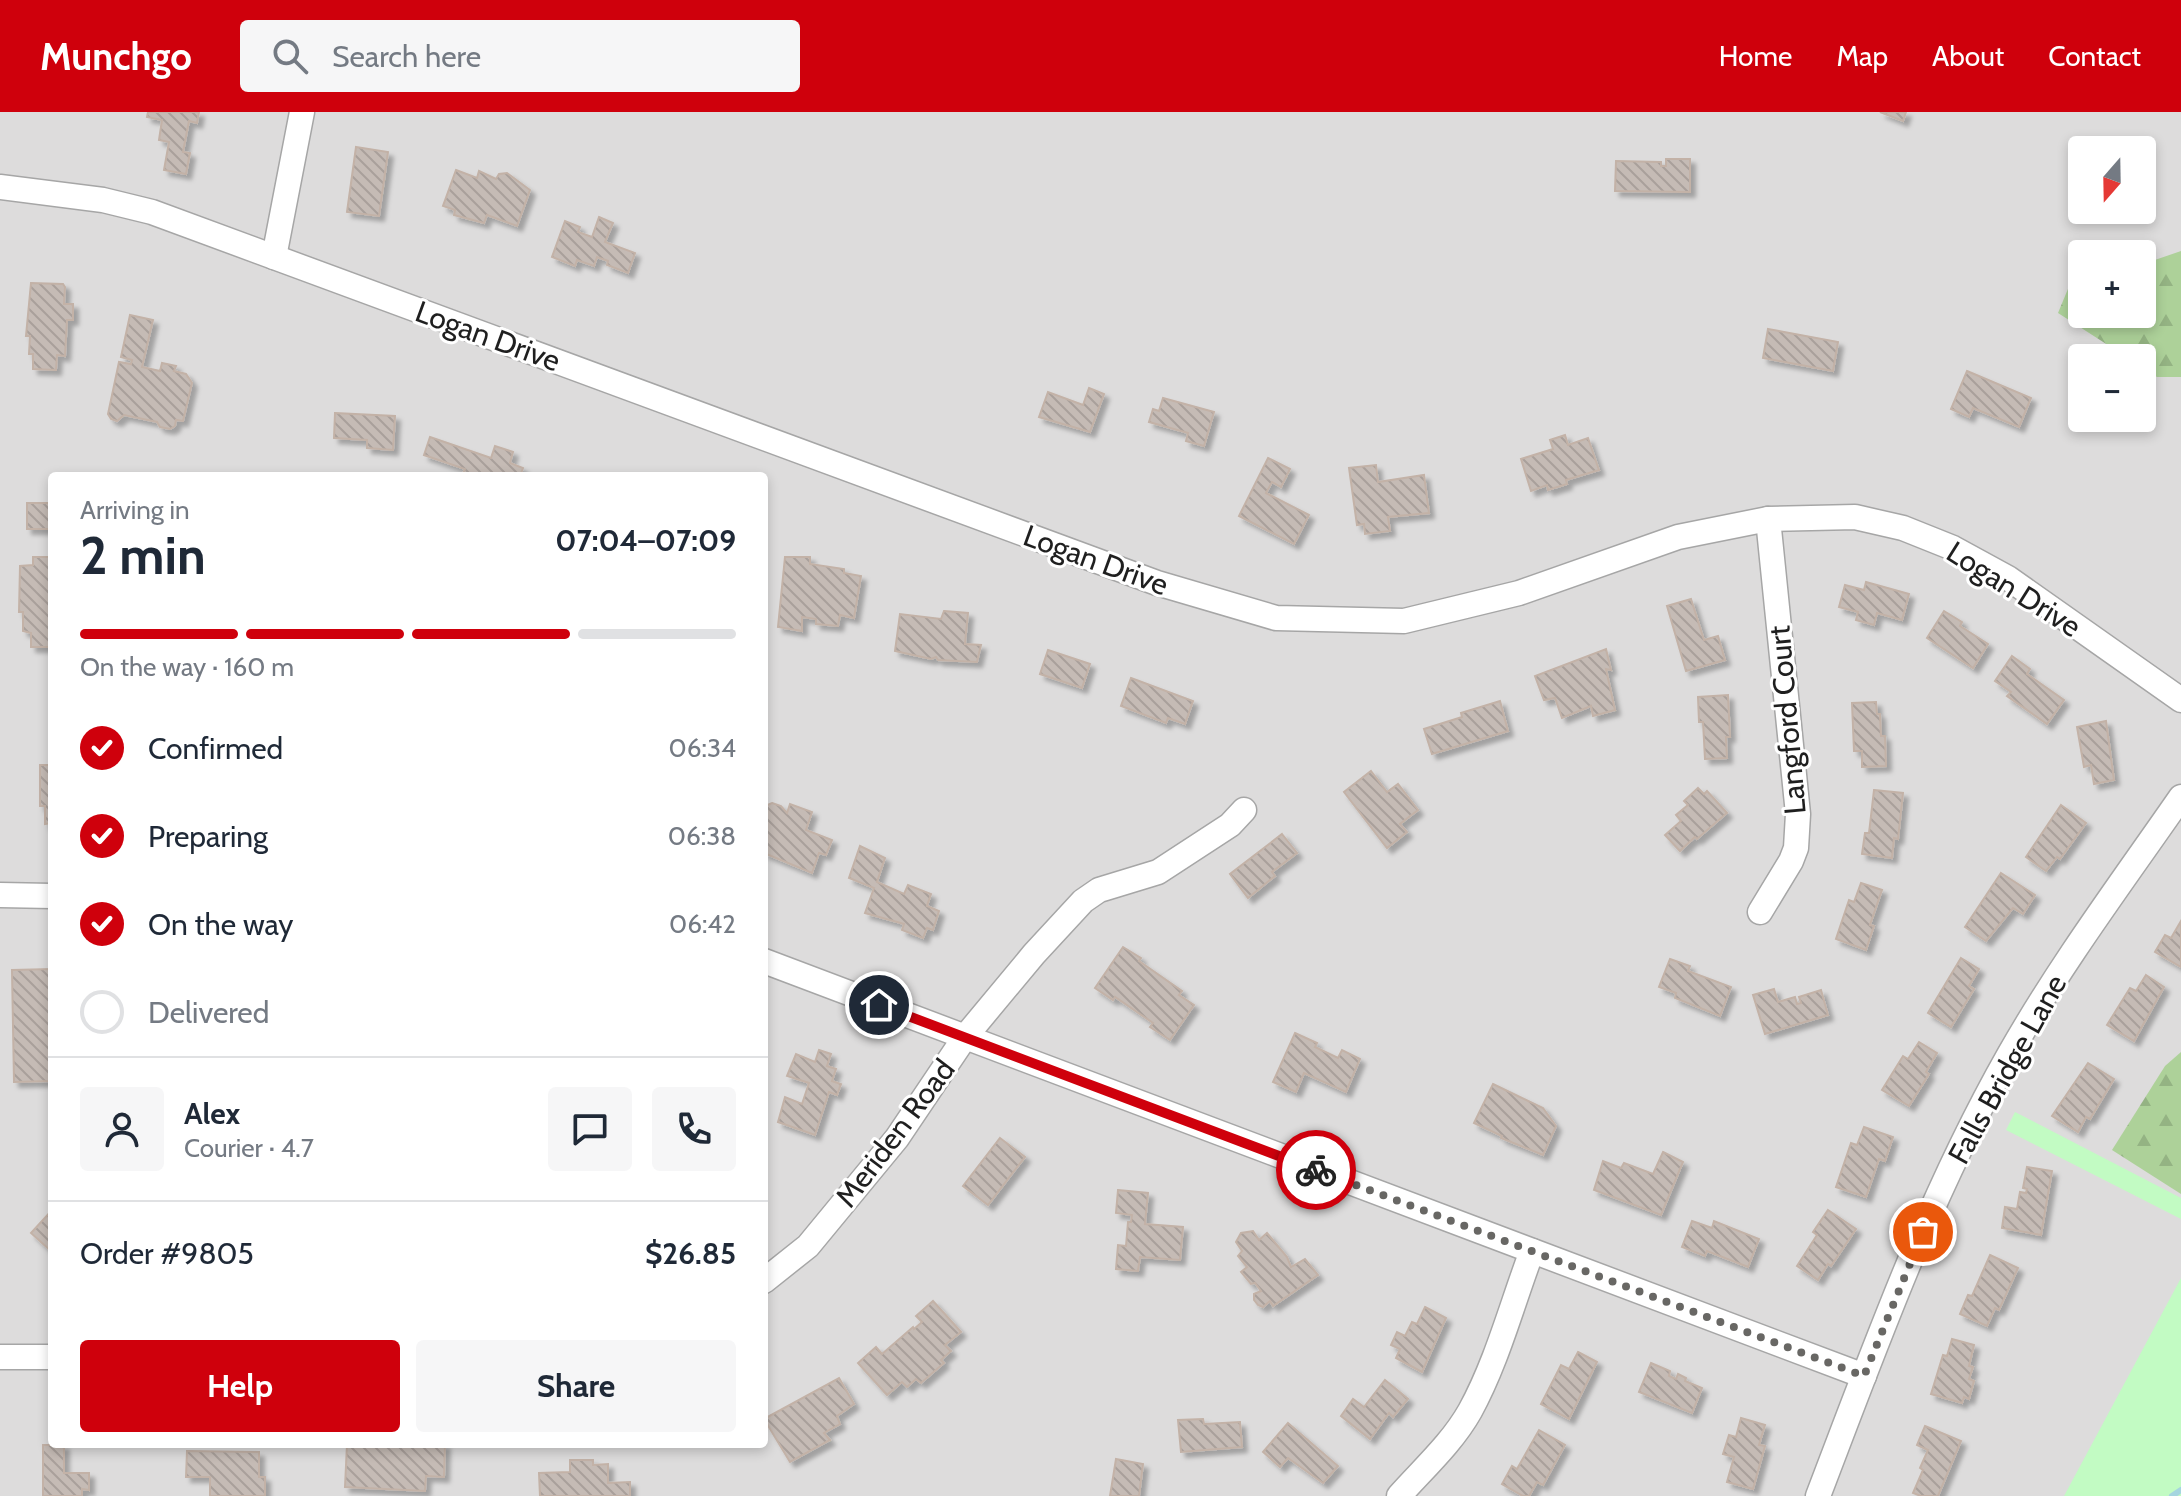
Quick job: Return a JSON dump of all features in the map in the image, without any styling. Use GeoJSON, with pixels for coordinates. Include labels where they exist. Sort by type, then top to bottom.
{"type":"FeatureCollection","features":[{"type":"Feature","properties":{"kind":"street"},"geometry":{"type":"LineString","coordinates":[[274,257],[302,112]]}},
{"type":"Feature","properties":{"kind":"street","name":"Logan Drive"},"geometry":{"type":"LineString","coordinates":[[0,187],[103,200],[152,212],[1157,583],[1276,618],[1404,621],[1519,593],[1678,537],[1768,519],[1855,517],[1903,528],[1953,548],[2008,578],[2181,700]]}},
{"type":"Feature","properties":{"kind":"street","name":"Langford Court"},"geometry":{"type":"LineString","coordinates":[[1760,912],[1791,861],[1796,848],[1798,814],[1768,519]]}},
{"type":"Feature","properties":{"kind":"street","name":"Falls Bridge Lane"},"geometry":{"type":"LineString","coordinates":[[1818,1496],[1935,1203],[2008,1056],[2066,963],[2181,797]]}},
{"type":"Feature","properties":{"kind":"street","name":"Meriden Road"},"geometry":{"type":"LineString","coordinates":[[768,1278],[808,1246],[897,1138],[965,1037],[1083,901],[1099,890],[1158,872],[1230,825],[1244,810]]}},
{"type":"Feature","properties":{"kind":"street"},"geometry":{"type":"LineString","coordinates":[[0,895],[48,896]]}},
{"type":"Feature","properties":{"kind":"street"},"geometry":{"type":"LineString","coordinates":[[768,963],[1864,1376]]}},
{"type":"Feature","properties":{"kind":"street"},"geometry":{"type":"LineString","coordinates":[[1399,1496],[1452,1437],[1469,1413],[1483,1386],[1532,1251]]}},
{"type":"Feature","properties":{"kind":"street"},"geometry":{"type":"LineString","coordinates":[[0,1357],[48,1357]]}},
{"type":"Feature","properties":{"kind":"shaded area"},"geometry":{"type":"Polygon","coordinates":[[[0,112],[2181,112],[2181,1496],[0,1496],[0,112]]]}},
{"type":"Feature","properties":{"kind":"green space"},"geometry":{"type":"Polygon","coordinates":[[[2181,251],[2181,377],[2156,376],[2156,344],[2106,344],[2081,328],[2156,328],[2156,260],[2181,251]]]}},
{"type":"Feature","properties":{"kind":"green space"},"geometry":{"type":"Polygon","coordinates":[[[2068,289],[2068,319],[2058,313],[2068,289]]]}},
{"type":"Feature","properties":{"kind":"green space"},"geometry":{"type":"Polygon","coordinates":[[[2181,1052],[2181,1194],[2112,1150],[2165,1066],[2181,1052]]]}},
{"type":"Feature","properties":{"kind":"green space"},"geometry":{"type":"Polygon","coordinates":[[[2015,1112],[2181,1198],[2181,1219],[2006,1130],[2015,1112]]]}},
{"type":"Feature","properties":{"kind":"green space"},"geometry":{"type":"Polygon","coordinates":[[[2181,1278],[2181,1496],[2064,1496],[2181,1278]]]}},
{"type":"Feature","properties":{"kind":"building"},"geometry":{"type":"Polygon","coordinates":[[[148,112],[199,112],[197,123],[189,121],[183,152],[190,153],[186,174],[164,170],[169,142],[159,140],[162,120],[147,117],[148,112]]]}},
{"type":"Feature","properties":{"kind":"building"},"geometry":{"type":"Polygon","coordinates":[[[1880,112],[1906,112],[1903,121],[1880,112]]]}},
{"type":"Feature","properties":{"kind":"building"},"geometry":{"type":"Polygon","coordinates":[[[356,147],[388,152],[379,216],[347,212],[356,147]]]}},
{"type":"Feature","properties":{"kind":"building"},"geometry":{"type":"Polygon","coordinates":[[[1666,159],[1690,159],[1690,192],[1615,191],[1616,161],[1661,162],[1661,166],[1666,166],[1666,159]]]}},
{"type":"Feature","properties":{"kind":"building"},"geometry":{"type":"Polygon","coordinates":[[[456,170],[477,178],[479,171],[496,179],[499,174],[507,173],[530,190],[517,226],[487,215],[484,223],[454,215],[455,210],[443,206],[456,170]]]}},
{"type":"Feature","properties":{"kind":"building"},"geometry":{"type":"Polygon","coordinates":[[[599,217],[613,223],[605,242],[635,253],[628,273],[607,265],[608,261],[597,257],[594,266],[577,260],[575,266],[552,257],[565,221],[580,227],[578,232],[592,237],[599,217]]]}},
{"type":"Feature","properties":{"kind":"building"},"geometry":{"type":"Polygon","coordinates":[[[31,283],[63,284],[64,304],[73,304],[73,320],[67,320],[65,356],[57,355],[56,370],[33,369],[33,354],[29,354],[30,336],[26,336],[31,283]]]}},
{"type":"Feature","properties":{"kind":"building"},"geometry":{"type":"Polygon","coordinates":[[[130,315],[153,320],[142,367],[160,371],[162,363],[176,366],[174,371],[186,374],[192,383],[183,421],[176,420],[175,426],[170,429],[160,427],[157,422],[124,415],[117,421],[108,414],[119,362],[131,364],[132,360],[121,357],[130,315]]]}},
{"type":"Feature","properties":{"kind":"building"},"geometry":{"type":"Polygon","coordinates":[[[1768,329],[1838,342],[1833,371],[1763,358],[1768,329]]]}},
{"type":"Feature","properties":{"kind":"building"},"geometry":{"type":"Polygon","coordinates":[[[1967,371],[2031,398],[2019,427],[1973,408],[1969,417],[1951,409],[1967,371]]]}},
{"type":"Feature","properties":{"kind":"building"},"geometry":{"type":"Polygon","coordinates":[[[1089,388],[1104,394],[1090,432],[1039,417],[1048,392],[1083,405],[1089,388]]]}},
{"type":"Feature","properties":{"kind":"building"},"geometry":{"type":"Polygon","coordinates":[[[1163,398],[1214,412],[1204,446],[1186,441],[1188,433],[1149,422],[1153,409],[1159,411],[1163,398]]]}},
{"type":"Feature","properties":{"kind":"building"},"geometry":{"type":"Polygon","coordinates":[[[335,413],[395,416],[393,450],[367,448],[367,440],[334,438],[335,413]]]}},
{"type":"Feature","properties":{"kind":"building"},"geometry":{"type":"Polygon","coordinates":[[[1565,435],[1568,445],[1588,438],[1599,470],[1566,480],[1567,484],[1548,490],[1547,485],[1531,491],[1521,459],[1553,449],[1550,440],[1565,435]]]}},
{"type":"Feature","properties":{"kind":"building"},"geometry":{"type":"Polygon","coordinates":[[[430,437],[491,458],[495,446],[513,452],[510,463],[523,468],[522,472],[464,472],[465,469],[424,455],[430,437]]]}},
{"type":"Feature","properties":{"kind":"building"},"geometry":{"type":"Polygon","coordinates":[[[1268,458],[1290,469],[1281,487],[1272,482],[1266,493],[1309,515],[1294,544],[1239,516],[1268,458]]]}},
{"type":"Feature","properties":{"kind":"building"},"geometry":{"type":"Polygon","coordinates":[[[1376,465],[1378,482],[1424,475],[1429,513],[1388,517],[1390,531],[1365,534],[1364,524],[1357,525],[1349,468],[1376,465]]]}},
{"type":"Feature","properties":{"kind":"building"},"geometry":{"type":"Polygon","coordinates":[[[27,503],[48,503],[48,529],[27,529],[27,503]]]}},
{"type":"Feature","properties":{"kind":"building"},"geometry":{"type":"Polygon","coordinates":[[[33,557],[48,557],[48,647],[31,647],[31,633],[23,631],[23,612],[19,612],[20,566],[33,565],[33,557]]]}},
{"type":"Feature","properties":{"kind":"building"},"geometry":{"type":"Polygon","coordinates":[[[785,557],[810,557],[810,564],[844,569],[844,573],[861,576],[854,618],[840,615],[838,626],[816,624],[816,619],[802,617],[802,631],[778,627],[785,557]]]}},
{"type":"Feature","properties":{"kind":"building"},"geometry":{"type":"Polygon","coordinates":[[[1866,582],[1909,594],[1902,620],[1877,613],[1874,625],[1856,620],[1858,612],[1839,607],[1845,585],[1864,590],[1866,582]]]}},
{"type":"Feature","properties":{"kind":"building"},"geometry":{"type":"Polygon","coordinates":[[[1691,599],[1704,640],[1718,636],[1725,660],[1686,671],[1667,606],[1691,599]]]}},
{"type":"Feature","properties":{"kind":"building"},"geometry":{"type":"Polygon","coordinates":[[[944,611],[968,613],[965,644],[981,645],[977,662],[938,660],[936,657],[931,659],[895,651],[900,614],[941,619],[944,611]]]}},
{"type":"Feature","properties":{"kind":"building"},"geometry":{"type":"Polygon","coordinates":[[[1944,611],[1962,622],[1960,626],[1988,644],[1973,668],[1927,638],[1944,611]]]}},
{"type":"Feature","properties":{"kind":"building"},"geometry":{"type":"Polygon","coordinates":[[[1606,649],[1611,670],[1606,669],[1615,710],[1593,716],[1591,706],[1562,718],[1555,698],[1544,700],[1535,676],[1606,649]]]}},
{"type":"Feature","properties":{"kind":"building"},"geometry":{"type":"Polygon","coordinates":[[[1048,650],[1090,664],[1082,688],[1040,674],[1048,650]]]}},
{"type":"Feature","properties":{"kind":"building"},"geometry":{"type":"Polygon","coordinates":[[[2012,656],[2030,669],[2027,674],[2064,700],[2047,724],[2007,696],[2011,692],[1995,681],[2012,656]]]}},
{"type":"Feature","properties":{"kind":"building"},"geometry":{"type":"Polygon","coordinates":[[[1131,678],[1193,701],[1185,724],[1168,718],[1166,723],[1121,706],[1131,678]]]}},
{"type":"Feature","properties":{"kind":"building"},"geometry":{"type":"Polygon","coordinates":[[[1728,695],[1730,737],[1726,737],[1727,758],[1705,759],[1698,697],[1728,695]]]}},
{"type":"Feature","properties":{"kind":"building"},"geometry":{"type":"Polygon","coordinates":[[[1500,701],[1508,731],[1432,754],[1424,729],[1500,701]]]}},
{"type":"Feature","properties":{"kind":"building"},"geometry":{"type":"Polygon","coordinates":[[[1876,702],[1881,736],[1885,736],[1886,766],[1862,767],[1862,751],[1854,751],[1852,703],[1876,702]]]}},
{"type":"Feature","properties":{"kind":"building"},"geometry":{"type":"Polygon","coordinates":[[[2106,721],[2114,780],[2094,784],[2091,765],[2084,767],[2077,727],[2106,721]]]}},
{"type":"Feature","properties":{"kind":"building"},"geometry":{"type":"Polygon","coordinates":[[[40,765],[48,765],[48,824],[45,824],[45,806],[40,806],[40,765]]]}},
{"type":"Feature","properties":{"kind":"building"},"geometry":{"type":"Polygon","coordinates":[[[1371,771],[1387,792],[1398,784],[1418,810],[1400,824],[1407,832],[1387,848],[1344,792],[1371,771]]]}},
{"type":"Feature","properties":{"kind":"building"},"geometry":{"type":"Polygon","coordinates":[[[1698,788],[1704,794],[1707,791],[1727,813],[1680,851],[1665,835],[1681,821],[1676,815],[1688,805],[1684,801],[1698,788]]]}},
{"type":"Feature","properties":{"kind":"building"},"geometry":{"type":"Polygon","coordinates":[[[1874,790],[1903,793],[1898,839],[1894,838],[1892,858],[1862,854],[1865,833],[1869,833],[1874,790]]]}},
{"type":"Feature","properties":{"kind":"building"},"geometry":{"type":"Polygon","coordinates":[[[790,804],[812,812],[806,830],[832,840],[826,855],[819,853],[812,873],[768,855],[768,805],[781,806],[787,813],[790,804]]]}},
{"type":"Feature","properties":{"kind":"building"},"geometry":{"type":"Polygon","coordinates":[[[2061,805],[2086,823],[2060,859],[2057,857],[2046,871],[2026,857],[2061,805]]]}},
{"type":"Feature","properties":{"kind":"building"},"geometry":{"type":"Polygon","coordinates":[[[1282,834],[1297,853],[1272,872],[1275,876],[1248,898],[1230,874],[1282,834]]]}},
{"type":"Feature","properties":{"kind":"building"},"geometry":{"type":"Polygon","coordinates":[[[860,846],[885,858],[877,882],[904,894],[908,885],[931,894],[927,906],[939,911],[933,930],[927,928],[923,938],[902,930],[904,924],[865,913],[874,888],[849,878],[860,846]]]}},
{"type":"Feature","properties":{"kind":"building"},"geometry":{"type":"Polygon","coordinates":[[[2001,873],[2035,895],[2023,914],[2013,908],[1986,941],[1965,927],[2001,873]]]}},
{"type":"Feature","properties":{"kind":"building"},"geometry":{"type":"Polygon","coordinates":[[[1861,883],[1882,890],[1870,925],[1874,926],[1866,950],[1836,939],[1849,900],[1854,902],[1861,883]]]}},
{"type":"Feature","properties":{"kind":"building"},"geometry":{"type":"Polygon","coordinates":[[[2181,921],[2181,967],[2155,952],[2165,935],[2171,938],[2181,921]]]}},
{"type":"Feature","properties":{"kind":"building"},"geometry":{"type":"Polygon","coordinates":[[[1123,947],[1182,991],[1179,995],[1194,1005],[1170,1040],[1150,1027],[1153,1023],[1115,997],[1113,1000],[1095,988],[1123,947]]]}},
{"type":"Feature","properties":{"kind":"building"},"geometry":{"type":"Polygon","coordinates":[[[1961,958],[1979,969],[1969,986],[1974,989],[1951,1027],[1928,1013],[1961,958]]]}},
{"type":"Feature","properties":{"kind":"building"},"geometry":{"type":"Polygon","coordinates":[[[1670,959],[1690,966],[1688,971],[1731,987],[1720,1016],[1675,998],[1676,993],[1659,987],[1670,959]]]}},
{"type":"Feature","properties":{"kind":"building"},"geometry":{"type":"Polygon","coordinates":[[[48,969],[48,1081],[14,1082],[12,970],[48,969]]]}},
{"type":"Feature","properties":{"kind":"building"},"geometry":{"type":"Polygon","coordinates":[[[2146,975],[2164,987],[2134,1041],[2107,1025],[2130,988],[2136,991],[2146,975]]]}},
{"type":"Feature","properties":{"kind":"building"},"geometry":{"type":"Polygon","coordinates":[[[1774,989],[1778,1002],[1795,997],[1797,1004],[1801,1003],[1799,997],[1821,990],[1828,1015],[1765,1034],[1753,995],[1774,989]]]}},
{"type":"Feature","properties":{"kind":"building"},"geometry":{"type":"Polygon","coordinates":[[[1295,1033],[1317,1043],[1315,1047],[1338,1058],[1342,1050],[1360,1059],[1346,1092],[1304,1073],[1296,1092],[1273,1082],[1295,1033]]]}},
{"type":"Feature","properties":{"kind":"building"},"geometry":{"type":"Polygon","coordinates":[[[1919,1042],[1937,1053],[1926,1072],[1929,1074],[1909,1106],[1882,1090],[1903,1056],[1908,1059],[1919,1042]]]}},
{"type":"Feature","properties":{"kind":"building"},"geometry":{"type":"Polygon","coordinates":[[[819,1050],[831,1054],[827,1066],[836,1069],[832,1081],[841,1084],[837,1095],[829,1092],[815,1135],[778,1122],[785,1097],[802,1104],[809,1083],[787,1076],[796,1054],[815,1062],[819,1050]]]}},
{"type":"Feature","properties":{"kind":"building"},"geometry":{"type":"Polygon","coordinates":[[[2088,1063],[2114,1079],[2090,1119],[2086,1117],[2078,1132],[2052,1116],[2088,1063]]]}},
{"type":"Feature","properties":{"kind":"building"},"geometry":{"type":"Polygon","coordinates":[[[1493,1084],[1543,1108],[1556,1126],[1543,1155],[1474,1123],[1493,1084]]]}},
{"type":"Feature","properties":{"kind":"building"},"geometry":{"type":"Polygon","coordinates":[[[1864,1127],[1893,1137],[1885,1161],[1879,1159],[1866,1197],[1836,1187],[1851,1143],[1857,1145],[1864,1127]]]}},
{"type":"Feature","properties":{"kind":"building"},"geometry":{"type":"Polygon","coordinates":[[[1000,1138],[1025,1157],[988,1205],[963,1186],[1000,1138]]]}},
{"type":"Feature","properties":{"kind":"building"},"geometry":{"type":"Polygon","coordinates":[[[1663,1152],[1683,1162],[1661,1215],[1594,1190],[1603,1161],[1621,1168],[1624,1163],[1653,1174],[1663,1152]]]}},
{"type":"Feature","properties":{"kind":"building"},"geometry":{"type":"Polygon","coordinates":[[[2027,1167],[2052,1171],[2041,1235],[2002,1228],[2005,1207],[2017,1209],[2020,1192],[2026,1193],[2027,1189],[2023,1188],[2027,1167]]]}},
{"type":"Feature","properties":{"kind":"building"},"geometry":{"type":"Polygon","coordinates":[[[1118,1190],[1148,1193],[1145,1224],[1183,1227],[1180,1260],[1140,1257],[1138,1271],[1116,1269],[1118,1245],[1126,1246],[1128,1222],[1131,1222],[1132,1215],[1116,1213],[1118,1190]]]}},
{"type":"Feature","properties":{"kind":"building"},"geometry":{"type":"Polygon","coordinates":[[[1828,1210],[1856,1229],[1818,1280],[1797,1266],[1817,1235],[1813,1232],[1828,1210]]]}},
{"type":"Feature","properties":{"kind":"building"},"geometry":{"type":"Polygon","coordinates":[[[48,1214],[48,1248],[31,1233],[48,1214]]]}},
{"type":"Feature","properties":{"kind":"building"},"geometry":{"type":"Polygon","coordinates":[[[1692,1221],[1712,1228],[1714,1221],[1759,1239],[1748,1267],[1707,1251],[1705,1256],[1682,1247],[1692,1221]]]}},
{"type":"Feature","properties":{"kind":"building"},"geometry":{"type":"Polygon","coordinates":[[[1253,1231],[1259,1240],[1267,1233],[1287,1257],[1291,1267],[1305,1259],[1318,1275],[1273,1306],[1270,1301],[1263,1307],[1258,1305],[1254,1294],[1261,1291],[1241,1272],[1247,1267],[1238,1256],[1242,1251],[1236,1242],[1241,1233],[1253,1231]]]}},
{"type":"Feature","properties":{"kind":"building"},"geometry":{"type":"Polygon","coordinates":[[[1990,1255],[2018,1268],[1999,1310],[1995,1308],[1987,1326],[1960,1314],[1968,1295],[1972,1296],[1990,1255]]]}},
{"type":"Feature","properties":{"kind":"building"},"geometry":{"type":"Polygon","coordinates":[[[933,1301],[961,1332],[945,1345],[951,1351],[941,1360],[944,1363],[921,1383],[916,1379],[907,1387],[902,1382],[887,1395],[858,1363],[876,1347],[882,1354],[914,1329],[922,1322],[916,1316],[933,1301]]]}},
{"type":"Feature","properties":{"kind":"building"},"geometry":{"type":"Polygon","coordinates":[[[1425,1307],[1446,1318],[1422,1372],[1396,1358],[1400,1349],[1391,1345],[1397,1332],[1405,1336],[1412,1322],[1417,1324],[1425,1307]]]}},
{"type":"Feature","properties":{"kind":"building"},"geometry":{"type":"Polygon","coordinates":[[[1952,1339],[1974,1345],[1969,1379],[1974,1381],[1969,1399],[1964,1397],[1962,1403],[1931,1394],[1943,1355],[1947,1356],[1952,1339]]]}},
{"type":"Feature","properties":{"kind":"building"},"geometry":{"type":"Polygon","coordinates":[[[1578,1352],[1597,1362],[1569,1419],[1541,1404],[1561,1365],[1569,1369],[1578,1352]]]}},
{"type":"Feature","properties":{"kind":"building"},"geometry":{"type":"Polygon","coordinates":[[[1651,1363],[1670,1371],[1669,1376],[1676,1379],[1678,1374],[1686,1378],[1685,1381],[1702,1388],[1692,1413],[1639,1392],[1651,1363]]]}},
{"type":"Feature","properties":{"kind":"building"},"geometry":{"type":"Polygon","coordinates":[[[839,1378],[854,1404],[837,1416],[840,1424],[824,1433],[830,1440],[790,1462],[768,1426],[768,1417],[839,1378]]]}},
{"type":"Feature","properties":{"kind":"building"},"geometry":{"type":"Polygon","coordinates":[[[1385,1380],[1408,1399],[1393,1417],[1389,1413],[1370,1439],[1341,1416],[1353,1399],[1364,1407],[1385,1380]]]}},
{"type":"Feature","properties":{"kind":"building"},"geometry":{"type":"Polygon","coordinates":[[[1741,1418],[1765,1425],[1759,1445],[1765,1446],[1753,1489],[1727,1482],[1734,1457],[1723,1454],[1729,1435],[1736,1437],[1741,1418]]]}},
{"type":"Feature","properties":{"kind":"building"},"geometry":{"type":"Polygon","coordinates":[[[1203,1419],[1204,1424],[1240,1422],[1242,1447],[1181,1452],[1178,1420],[1203,1419]]]}},
{"type":"Feature","properties":{"kind":"building"},"geometry":{"type":"Polygon","coordinates":[[[1288,1423],[1338,1466],[1323,1483],[1288,1458],[1280,1467],[1263,1452],[1288,1423]]]}},
{"type":"Feature","properties":{"kind":"building"},"geometry":{"type":"Polygon","coordinates":[[[1925,1426],[1961,1441],[1938,1496],[1913,1493],[1928,1450],[1917,1445],[1925,1426]]]}},
{"type":"Feature","properties":{"kind":"building"},"geometry":{"type":"Polygon","coordinates":[[[1539,1430],[1565,1445],[1543,1485],[1537,1482],[1529,1496],[1523,1496],[1502,1484],[1512,1466],[1517,1469],[1539,1430]]]}},
{"type":"Feature","properties":{"kind":"building"},"geometry":{"type":"Polygon","coordinates":[[[43,1445],[64,1448],[64,1473],[89,1473],[89,1490],[82,1489],[82,1496],[43,1496],[43,1445]]]}},
{"type":"Feature","properties":{"kind":"building"},"geometry":{"type":"Polygon","coordinates":[[[347,1448],[445,1448],[444,1477],[426,1476],[425,1491],[345,1487],[347,1448]]]}},
{"type":"Feature","properties":{"kind":"building"},"geometry":{"type":"Polygon","coordinates":[[[187,1451],[259,1452],[259,1477],[265,1477],[265,1496],[210,1496],[210,1477],[186,1477],[187,1451]]]}},
{"type":"Feature","properties":{"kind":"building"},"geometry":{"type":"Polygon","coordinates":[[[1116,1459],[1143,1464],[1139,1496],[1110,1496],[1116,1459]]]}},
{"type":"Feature","properties":{"kind":"building"},"geometry":{"type":"Polygon","coordinates":[[[570,1460],[593,1460],[593,1465],[608,1464],[608,1483],[630,1482],[630,1496],[540,1496],[539,1473],[570,1472],[570,1460]]]}},
{"type":"Feature","properties":{"kind":"waterway"},"geometry":{"type":"LineString","coordinates":[[2172,1496],[2181,1490]]}},
{"type":"Feature","properties":{"kind":"way so far"},"geometry":{"type":"LineString","coordinates":[[1316,1170],[1864,1376],[1923,1232]]}},
{"type":"Feature","properties":{"kind":"route"},"geometry":{"type":"LineString","coordinates":[[879,1005],[1316,1170]]}}]}
